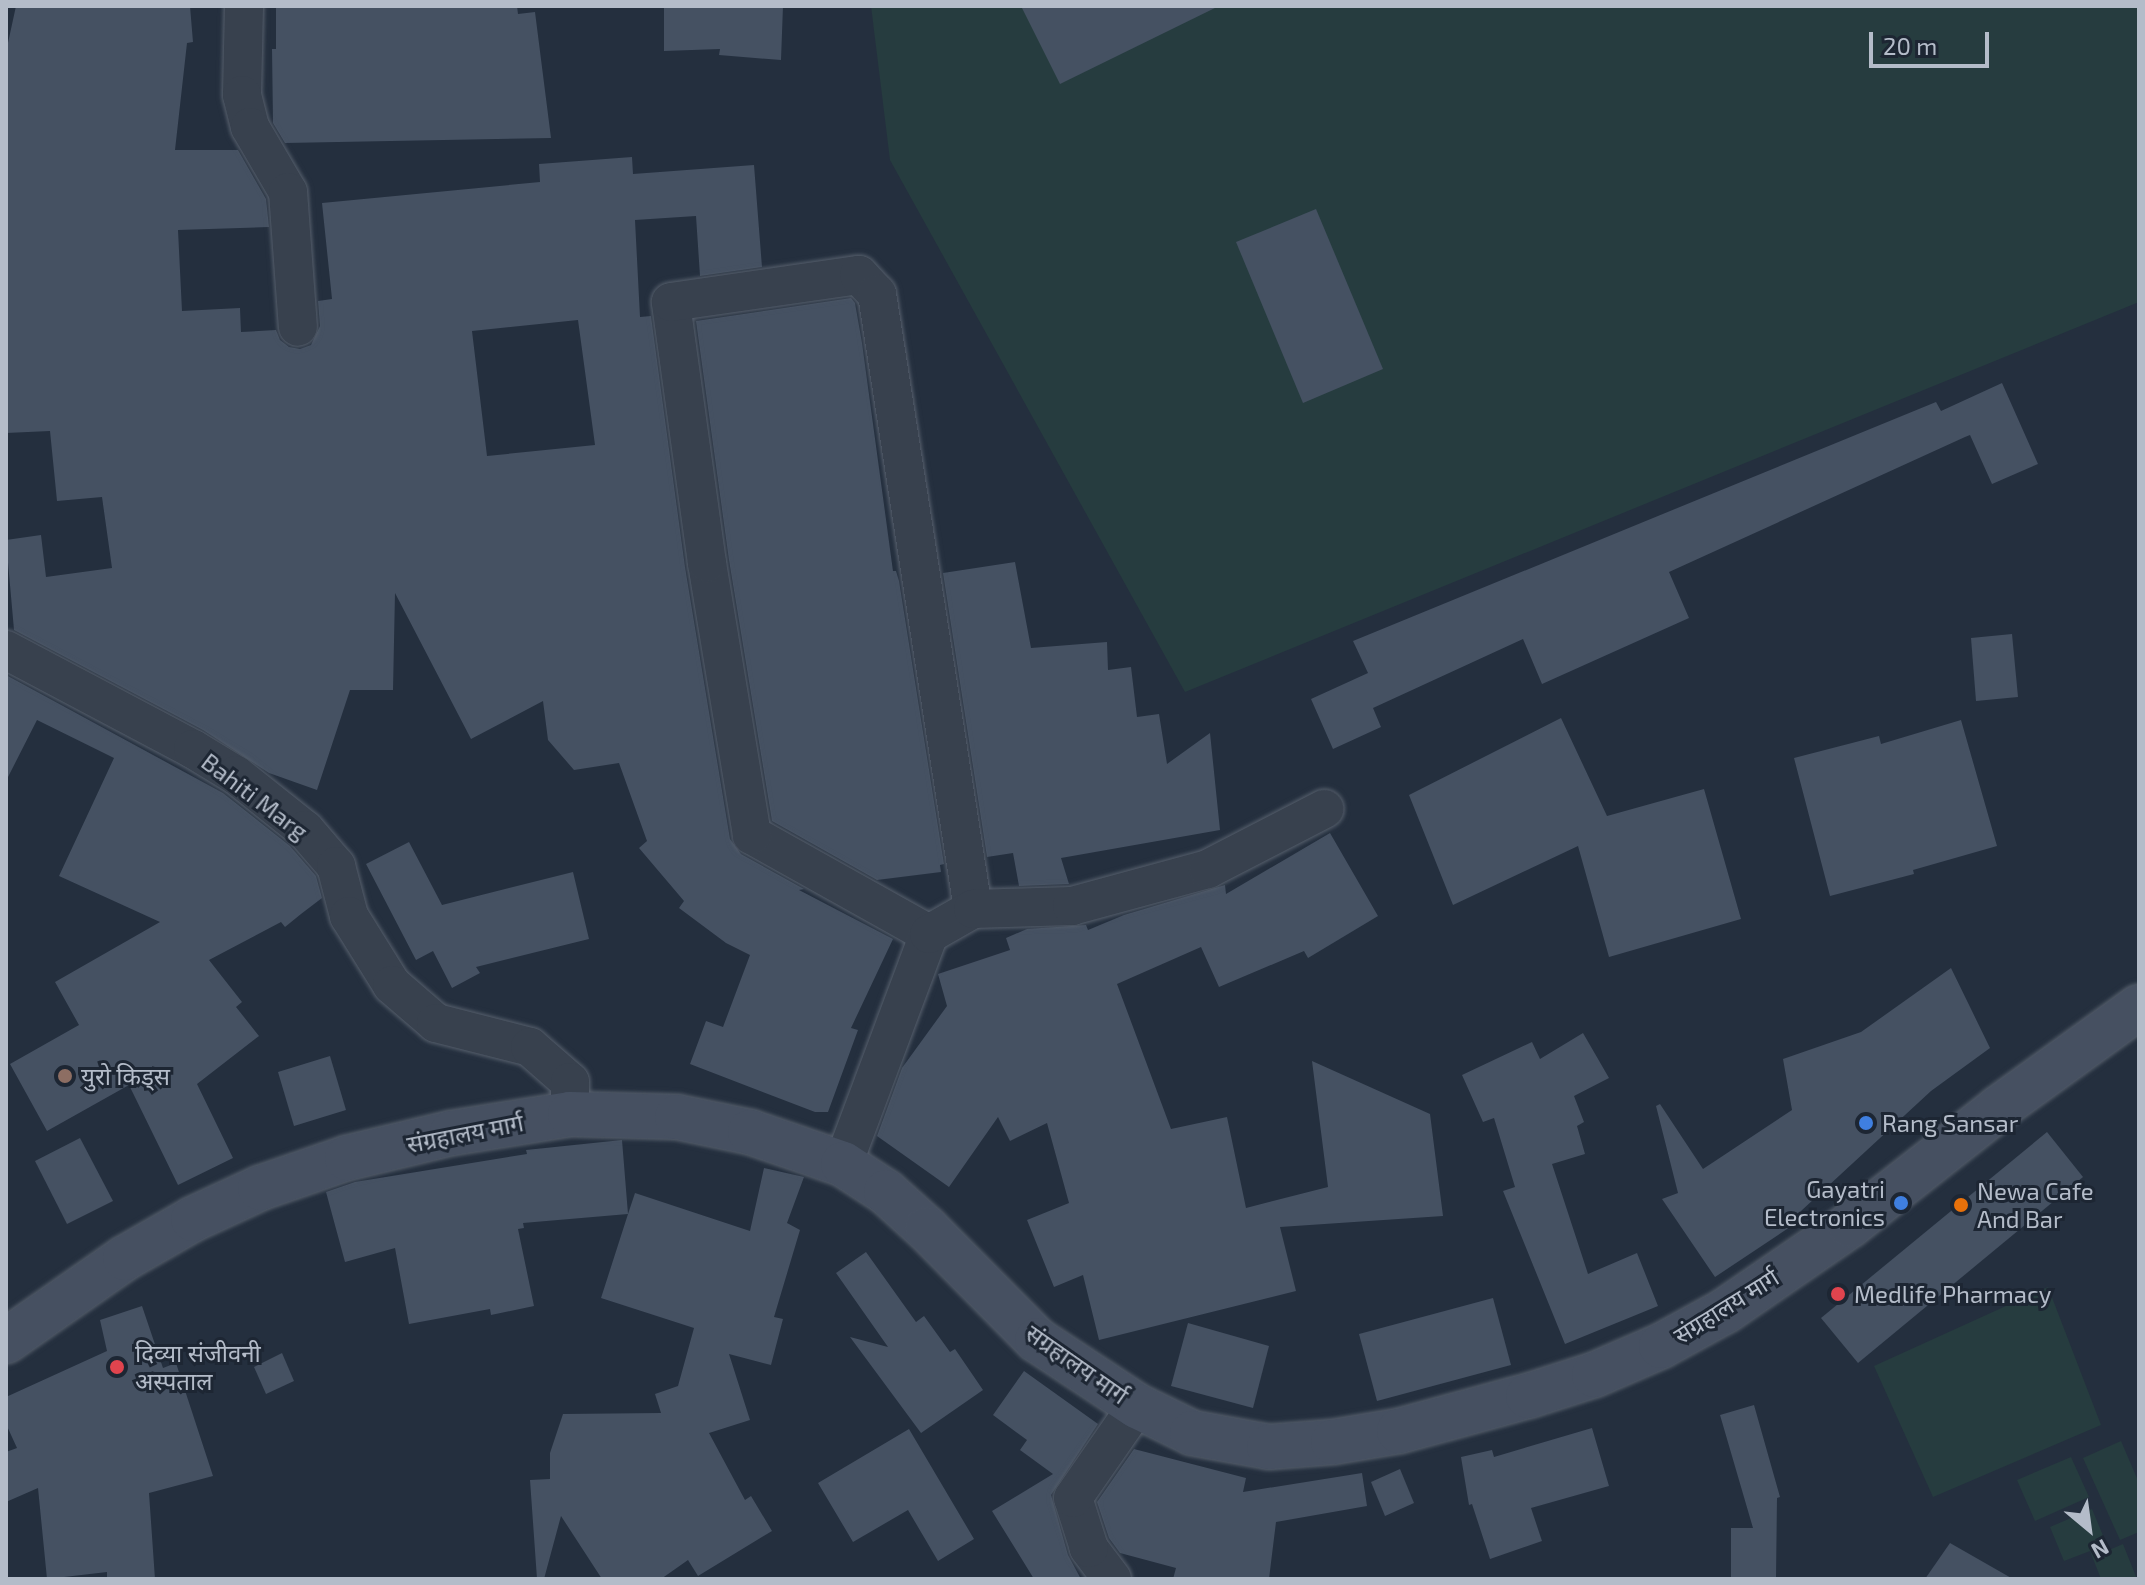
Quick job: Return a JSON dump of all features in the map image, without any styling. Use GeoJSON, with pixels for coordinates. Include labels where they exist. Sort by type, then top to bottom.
{"type":"FeatureCollection","features":[{"type":"Feature","properties":{"kind":"main road","name":"संग्रहालय मार्ग"},"geometry":{"type":"LineString","coordinates":[[6,1341],[125,1258],[193,1219],[260,1188],[377,1150],[452,1133],[570,1114],[677,1117],[750,1132],[843,1164],[886,1192],[927,1229],[1037,1340],[1137,1406],[1192,1433],[1269,1447],[1333,1442],[1399,1431],[1594,1375],[1661,1346],[1725,1311],[1850,1225],[1999,1108],[2139,1007]]}},
{"type":"Feature","properties":{"kind":"street"},"geometry":{"type":"LineString","coordinates":[[244,6],[242,95],[250,127],[288,192],[298,327]]}},
{"type":"Feature","properties":{"kind":"street"},"geometry":{"type":"LineString","coordinates":[[929,934],[752,835],[707,563],[671,302],[859,275],[877,294],[973,909]]}},
{"type":"Feature","properties":{"kind":"street","name":"Bahiti Marg"},"geometry":{"type":"LineString","coordinates":[[6,650],[193,749],[236,775],[305,830],[336,866],[349,916],[392,985],[436,1023],[530,1047],[570,1082],[570,1114]]}},
{"type":"Feature","properties":{"kind":"street"},"geometry":{"type":"LineString","coordinates":[[843,1164],[929,934],[973,909],[1072,906],[1208,869],[1324,809]]}},
{"type":"Feature","properties":{"kind":"street"},"geometry":{"type":"LineString","coordinates":[[1112,1579],[1089,1548],[1073,1498],[1137,1406]]}},
{"type":"Feature","properties":{"kind":"green space"},"geometry":{"type":"Polygon","coordinates":[[[871,6],[2139,6],[2139,302],[1185,692],[890,160],[871,6]]]}},
{"type":"Feature","properties":{"kind":"green space"},"geometry":{"type":"Polygon","coordinates":[[[2048,1287],[2101,1425],[1933,1497],[1874,1366],[2048,1287]]]}},
{"type":"Feature","properties":{"kind":"green space"},"geometry":{"type":"Polygon","coordinates":[[[2121,1441],[2139,1483],[2139,1532],[2120,1540],[2083,1458],[2121,1441]]]}},
{"type":"Feature","properties":{"kind":"green space"},"geometry":{"type":"Polygon","coordinates":[[[2071,1457],[2089,1497],[2035,1521],[2017,1480],[2071,1457]]]}},
{"type":"Feature","properties":{"kind":"green space"},"geometry":{"type":"Polygon","coordinates":[[[2092,1509],[2109,1550],[2123,1544],[2137,1579],[2101,1579],[2090,1551],[2064,1561],[2050,1527],[2092,1509]]]}},
{"type":"Feature","properties":{"kind":"building"},"geometry":{"type":"Polygon","coordinates":[[[16,6],[190,6],[193,42],[187,43],[175,150],[238,150],[266,199],[269,227],[178,230],[182,311],[240,308],[241,332],[276,330],[280,340],[289,347],[300,349],[311,345],[320,326],[318,301],[332,299],[322,203],[540,182],[539,164],[632,157],[633,174],[754,165],[762,267],[700,276],[696,216],[635,220],[640,317],[651,316],[685,567],[730,839],[741,854],[804,889],[799,890],[893,939],[851,1028],[858,1030],[828,1112],[815,1112],[690,1064],[706,1021],[723,1027],[750,955],[726,943],[679,908],[684,901],[639,848],[647,841],[619,763],[574,770],[548,740],[543,701],[471,739],[395,593],[393,690],[350,690],[317,790],[269,773],[203,730],[14,630],[6,540],[41,535],[46,577],[112,568],[102,497],[57,501],[50,431],[6,433],[6,52],[16,6]],[[578,320],[472,331],[487,456],[595,445],[578,320]]]}},
{"type":"Feature","properties":{"kind":"building"},"geometry":{"type":"Polygon","coordinates":[[[276,6],[517,6],[518,14],[535,12],[551,138],[285,143],[273,123],[272,49],[276,49],[276,6]]]}},
{"type":"Feature","properties":{"kind":"building"},"geometry":{"type":"Polygon","coordinates":[[[664,6],[783,6],[781,60],[719,55],[720,49],[664,51],[664,6]]]}},
{"type":"Feature","properties":{"kind":"building"},"geometry":{"type":"Polygon","coordinates":[[[1021,6],[1219,6],[1060,84],[1021,6]]]}},
{"type":"Feature","properties":{"kind":"building"},"geometry":{"type":"Polygon","coordinates":[[[1316,209],[1383,369],[1303,403],[1236,242],[1316,209]]]}},
{"type":"Feature","properties":{"kind":"building"},"geometry":{"type":"Polygon","coordinates":[[[851,298],[855,303],[862,343],[893,571],[896,571],[899,581],[944,864],[940,865],[941,872],[877,880],[772,821],[729,560],[696,321],[851,298]]]}},
{"type":"Feature","properties":{"kind":"building"},"geometry":{"type":"Polygon","coordinates":[[[2002,383],[2038,464],[1992,484],[1970,435],[1965,437],[1669,572],[1689,618],[1542,684],[1523,639],[1373,708],[1381,727],[1333,749],[1311,699],[1368,673],[1353,641],[1936,402],[1941,411],[2002,383]]]}},
{"type":"Feature","properties":{"kind":"building"},"geometry":{"type":"Polygon","coordinates":[[[1015,562],[1031,648],[1107,642],[1108,670],[1131,667],[1137,717],[1159,714],[1167,764],[1210,733],[1220,830],[1061,858],[1069,884],[1019,886],[1013,853],[987,857],[943,573],[1015,562]]]}},
{"type":"Feature","properties":{"kind":"building"},"geometry":{"type":"Polygon","coordinates":[[[2012,634],[2018,697],[1976,701],[1971,638],[2012,634]]]}},
{"type":"Feature","properties":{"kind":"building"},"geometry":{"type":"Polygon","coordinates":[[[6,675],[223,793],[290,846],[316,876],[322,898],[285,927],[281,922],[209,960],[242,1002],[236,1007],[259,1036],[197,1084],[233,1158],[178,1185],[129,1085],[47,1131],[10,1064],[79,1025],[55,982],[160,922],[59,876],[114,758],[37,720],[6,781],[6,675]]]}},
{"type":"Feature","properties":{"kind":"building"},"geometry":{"type":"Polygon","coordinates":[[[1561,718],[1607,816],[1704,789],[1741,919],[1609,957],[1578,846],[1453,905],[1409,795],[1561,718]]]}},
{"type":"Feature","properties":{"kind":"building"},"geometry":{"type":"Polygon","coordinates":[[[1961,720],[1997,846],[1913,870],[1914,874],[1830,896],[1794,758],[1879,736],[1881,744],[1961,720]]]}},
{"type":"Feature","properties":{"kind":"building"},"geometry":{"type":"Polygon","coordinates":[[[1330,833],[1378,916],[1308,958],[1304,951],[1219,987],[1201,947],[1117,984],[1171,1129],[1227,1117],[1246,1208],[1328,1187],[1312,1061],[1430,1114],[1443,1216],[1280,1227],[1296,1291],[1099,1340],[1083,1275],[1054,1287],[1027,1220],[1069,1203],[1047,1123],[1010,1141],[998,1117],[949,1187],[877,1136],[902,1068],[947,1006],[938,974],[1010,950],[1006,938],[1027,929],[1086,925],[1088,930],[1124,915],[1225,885],[1226,894],[1330,833]]]}},
{"type":"Feature","properties":{"kind":"building"},"geometry":{"type":"Polygon","coordinates":[[[409,842],[442,905],[573,872],[589,939],[476,967],[480,973],[452,988],[433,951],[416,960],[366,864],[409,842]]]}},
{"type":"Feature","properties":{"kind":"building"},"geometry":{"type":"Polygon","coordinates":[[[1951,968],[1990,1048],[1931,1091],[1801,1211],[1805,1217],[1715,1277],[1662,1199],[1678,1193],[1656,1106],[1660,1104],[1703,1169],[1792,1110],[1783,1059],[1861,1032],[1951,968]]]}},
{"type":"Feature","properties":{"kind":"building"},"geometry":{"type":"Polygon","coordinates":[[[1583,1033],[1609,1078],[1574,1096],[1584,1122],[1577,1126],[1585,1154],[1552,1164],[1588,1274],[1637,1253],[1658,1306],[1565,1344],[1503,1191],[1515,1187],[1494,1118],[1483,1122],[1462,1075],[1532,1042],[1540,1059],[1583,1033]]]}},
{"type":"Feature","properties":{"kind":"building"},"geometry":{"type":"Polygon","coordinates":[[[330,1056],[346,1110],[294,1126],[278,1072],[330,1056]]]}},
{"type":"Feature","properties":{"kind":"building"},"geometry":{"type":"Polygon","coordinates":[[[2047,1132],[2083,1177],[1858,1363],[1821,1318],[2047,1132]]]}},
{"type":"Feature","properties":{"kind":"building"},"geometry":{"type":"Polygon","coordinates":[[[80,1138],[113,1201],[67,1224],[35,1161],[80,1138]]]}},
{"type":"Feature","properties":{"kind":"building"},"geometry":{"type":"Polygon","coordinates":[[[622,1140],[628,1214],[523,1223],[524,1228],[518,1229],[534,1306],[491,1315],[490,1309],[409,1324],[395,1248],[345,1262],[326,1192],[355,1182],[527,1154],[526,1150],[622,1140]]]}},
{"type":"Feature","properties":{"kind":"building"},"geometry":{"type":"Polygon","coordinates":[[[764,1168],[804,1177],[787,1223],[800,1230],[774,1317],[783,1319],[771,1365],[729,1354],[750,1420],[709,1433],[745,1500],[751,1496],[772,1531],[698,1576],[688,1560],[661,1579],[602,1579],[561,1516],[544,1579],[537,1579],[530,1480],[550,1479],[550,1453],[563,1414],[661,1413],[655,1394],[678,1386],[694,1328],[601,1298],[635,1193],[750,1231],[764,1168]]]}},
{"type":"Feature","properties":{"kind":"building"},"geometry":{"type":"Polygon","coordinates":[[[866,1252],[916,1322],[924,1316],[950,1352],[955,1349],[983,1390],[921,1433],[850,1337],[888,1347],[836,1273],[866,1252]]]}},
{"type":"Feature","properties":{"kind":"building"},"geometry":{"type":"Polygon","coordinates":[[[1493,1298],[1511,1365],[1377,1401],[1359,1334],[1493,1298]]]}},
{"type":"Feature","properties":{"kind":"building"},"geometry":{"type":"Polygon","coordinates":[[[142,1306],[163,1368],[176,1363],[213,1476],[149,1493],[155,1579],[107,1579],[107,1572],[47,1579],[38,1488],[6,1502],[6,1452],[17,1448],[6,1424],[6,1397],[107,1351],[100,1320],[142,1306]]]}},
{"type":"Feature","properties":{"kind":"building"},"geometry":{"type":"Polygon","coordinates":[[[1188,1323],[1269,1346],[1253,1408],[1171,1386],[1188,1323]]]}},
{"type":"Feature","properties":{"kind":"building"},"geometry":{"type":"Polygon","coordinates":[[[282,1353],[294,1381],[266,1394],[254,1367],[282,1353]]]}},
{"type":"Feature","properties":{"kind":"building"},"geometry":{"type":"Polygon","coordinates":[[[1024,1371],[1098,1424],[1051,1495],[1068,1555],[1081,1579],[1034,1579],[992,1511],[1053,1474],[1020,1450],[1027,1440],[993,1415],[1024,1371]]]}},
{"type":"Feature","properties":{"kind":"building"},"geometry":{"type":"Polygon","coordinates":[[[1754,1405],[1780,1497],[1777,1498],[1776,1579],[1731,1579],[1731,1528],[1753,1528],[1720,1415],[1754,1405]]]}},
{"type":"Feature","properties":{"kind":"building"},"geometry":{"type":"Polygon","coordinates":[[[1592,1428],[1609,1486],[1531,1508],[1542,1541],[1490,1559],[1472,1504],[1469,1505],[1461,1457],[1492,1450],[1494,1457],[1592,1428]]]}},
{"type":"Feature","properties":{"kind":"building"},"geometry":{"type":"Polygon","coordinates":[[[909,1429],[974,1539],[938,1561],[908,1510],[853,1542],[818,1483],[909,1429]]]}},
{"type":"Feature","properties":{"kind":"building"},"geometry":{"type":"Polygon","coordinates":[[[1134,1449],[1246,1478],[1243,1492],[1362,1473],[1367,1506],[1276,1522],[1269,1579],[1173,1579],[1176,1568],[1120,1553],[1109,1538],[1097,1502],[1134,1449]]]}},
{"type":"Feature","properties":{"kind":"building"},"geometry":{"type":"Polygon","coordinates":[[[1400,1469],[1414,1503],[1385,1516],[1371,1482],[1400,1469]]]}},
{"type":"Feature","properties":{"kind":"building"},"geometry":{"type":"Polygon","coordinates":[[[1950,1543],[2013,1579],[1925,1579],[1950,1543]]]}},
{"type":"Feature","properties":{"kind":"place","name":"युरो किड्स"},"geometry":{"type":"Point","coordinates":[65,1076]}},
{"type":"Feature","properties":{"kind":"place","name":"Rang Sansar"},"geometry":{"type":"Point","coordinates":[1866,1123]}},
{"type":"Feature","properties":{"kind":"place","name":"Gayatri Electronics"},"geometry":{"type":"Point","coordinates":[1901,1203]}},
{"type":"Feature","properties":{"kind":"place","name":"Newa Cafe And Bar"},"geometry":{"type":"Point","coordinates":[1961,1205]}},
{"type":"Feature","properties":{"kind":"place","name":"Medlife Pharmacy"},"geometry":{"type":"Point","coordinates":[1838,1294]}},
{"type":"Feature","properties":{"kind":"place","name":"दिव्या संजीवनी अस्पताल"},"geometry":{"type":"Point","coordinates":[117,1367]}}]}
